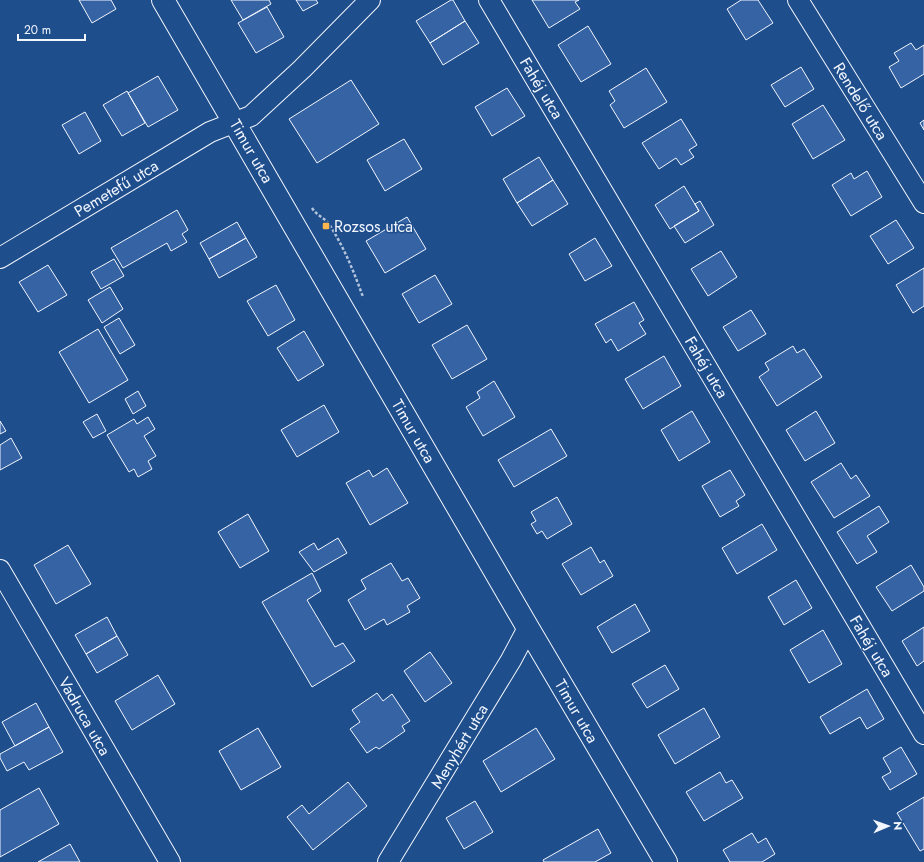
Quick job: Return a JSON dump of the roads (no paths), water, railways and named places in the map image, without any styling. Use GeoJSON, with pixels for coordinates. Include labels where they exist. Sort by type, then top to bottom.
{"type":"FeatureCollection","features":[{"type":"Feature","properties":{"kind":"street","name":"Timur utca"},"geometry":{"type":"LineString","coordinates":[[163,0],[528,628],[666,862]]}},
{"type":"Feature","properties":{"kind":"street"},"geometry":{"type":"LineString","coordinates":[[235,122],[251,116],[302,70],[370,0]]}},
{"type":"Feature","properties":{"kind":"street","name":"Fahéj utca"},"geometry":{"type":"LineString","coordinates":[[489,0],[924,734]]}},
{"type":"Feature","properties":{"kind":"street","name":"Rendelő utca"},"geometry":{"type":"LineString","coordinates":[[798,0],[924,203]]}},
{"type":"Feature","properties":{"kind":"street","name":"Pemetefű utca"},"geometry":{"type":"LineString","coordinates":[[0,258],[210,132],[235,122]]}},
{"type":"Feature","properties":{"kind":"street","name":"Vadruca utca"},"geometry":{"type":"LineString","coordinates":[[0,570],[170,862]]}},
{"type":"Feature","properties":{"kind":"street","name":"Menyhért utca"},"geometry":{"type":"LineString","coordinates":[[388,862],[511,660],[528,628]]}},
{"type":"Feature","properties":{"kind":"place","name":"Rozsos utca"},"geometry":{"type":"Point","coordinates":[326,226]}}]}
